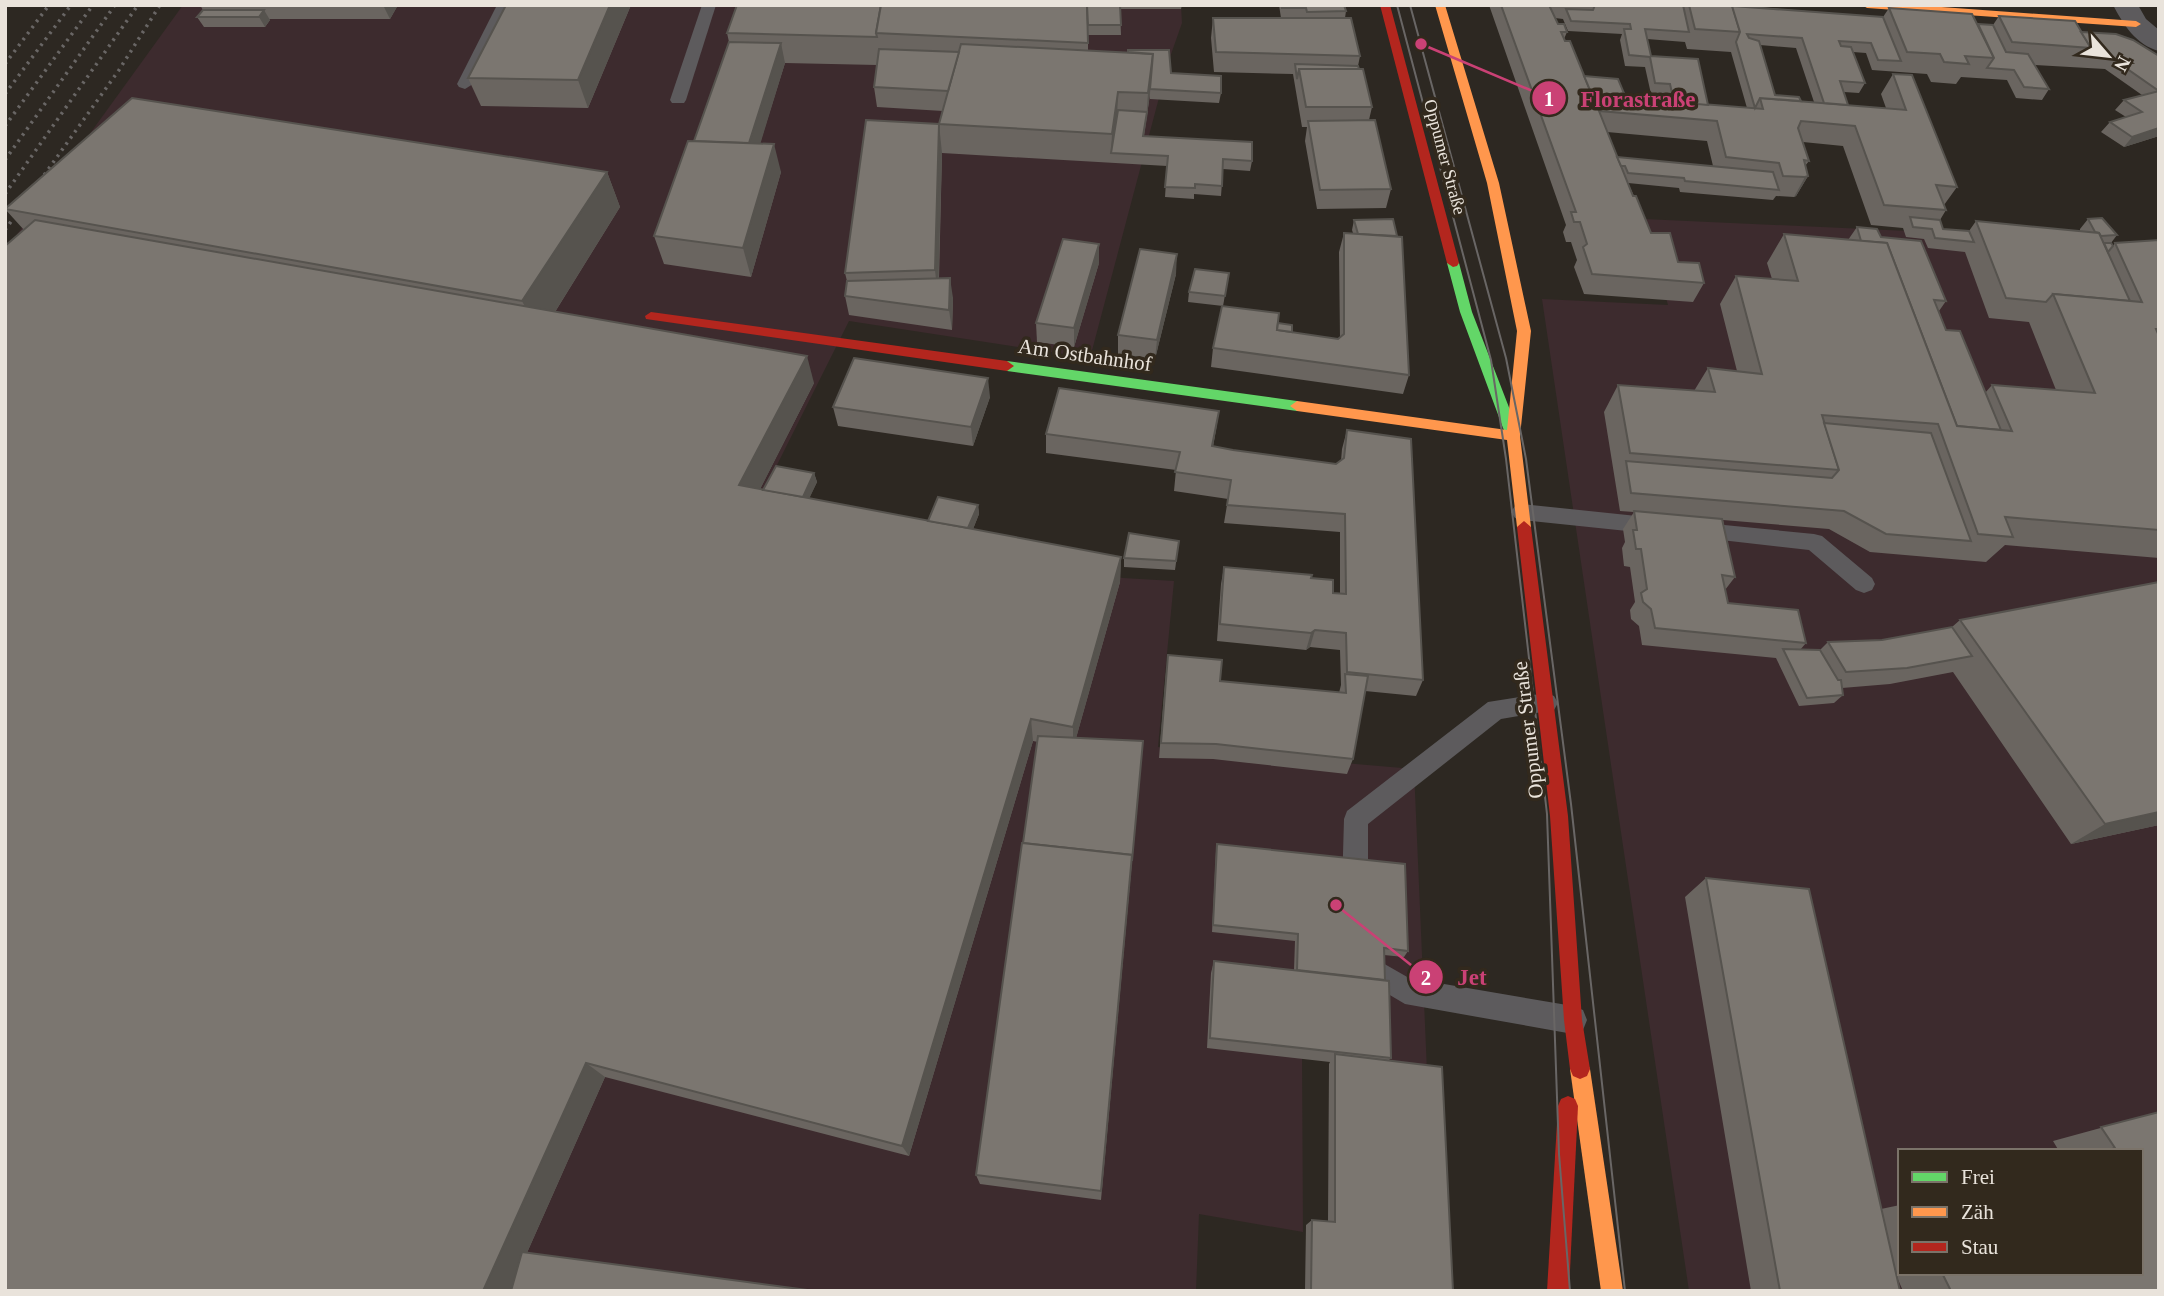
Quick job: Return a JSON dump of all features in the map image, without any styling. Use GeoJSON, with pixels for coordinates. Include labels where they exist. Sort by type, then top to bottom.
{"type":"FeatureCollection","features":[{"type":"Feature","properties":{"kind":"main road","name":"Oppumer Straße"},"geometry":{"type":"LineString","coordinates":[[1385,5],[1466,312],[1513,436]]}},
{"type":"Feature","properties":{"kind":"main road","name":"Oppumer Straße"},"geometry":{"type":"LineString","coordinates":[[1440,5],[1493,183],[1524,331],[1513,436],[1559,816],[1573,1020],[1612,1291]]}},
{"type":"Feature","properties":{"kind":"main road"},"geometry":{"type":"LineString","coordinates":[[1867,5],[2130,15]]}},
{"type":"Feature","properties":{"kind":"main road","name":"Am Ostbahnhof"},"geometry":{"type":"LineString","coordinates":[[651,316],[1513,436]]}},
{"type":"Feature","properties":{"kind":"main road","name":"Oppumer Straße"},"geometry":{"type":"LineString","coordinates":[[1558,1291],[1573,1020]]}},
{"type":"Feature","properties":{"kind":"street"},"geometry":{"type":"LineString","coordinates":[[2130,15],[2159,43]]}},
{"type":"Feature","properties":{"kind":"lane"},"geometry":{"type":"LineString","coordinates":[[465,84],[505,5]]}},
{"type":"Feature","properties":{"kind":"lane"},"geometry":{"type":"LineString","coordinates":[[678,100],[709,5]]}},
{"type":"Feature","properties":{"kind":"lane"},"geometry":{"type":"LineString","coordinates":[[1522,512],[1814,542],[1864,584]]}},
{"type":"Feature","properties":{"kind":"lane"},"geometry":{"type":"LineString","coordinates":[[1355,917],[1356,819],[1496,709],[1546,703]]}},
{"type":"Feature","properties":{"kind":"lane"},"geometry":{"type":"LineString","coordinates":[[1355,945],[1354,959],[1405,991],[1573,1020]]}},
{"type":"Feature","properties":{"kind":"shaded area"},"geometry":{"type":"Polygon","coordinates":[[[183,5],[1181,5],[1182,23],[1169,60],[1090,358],[849,321],[757,505],[1123,578],[1174,581],[1158,747],[1414,769],[1427,1071],[1302,1050],[1303,1232],[1199,1214],[1196,1291],[5,1291],[5,251],[183,5]]]}},
{"type":"Feature","properties":{"kind":"shaded area"},"geometry":{"type":"Polygon","coordinates":[[[1644,219],[2064,238],[2159,456],[2159,1291],[1689,1291],[1542,299],[1668,305],[1644,219]]]}},
{"type":"Feature","properties":{"kind":"building"},"geometry":{"type":"Polygon","coordinates":[[[506,5],[610,5],[578,80],[468,78],[506,5]]]}},
{"type":"Feature","properties":{"kind":"building"},"geometry":{"type":"Polygon","coordinates":[[[737,5],[881,5],[877,37],[727,33],[737,5]]]}},
{"type":"Feature","properties":{"kind":"building"},"geometry":{"type":"Polygon","coordinates":[[[881,5],[1087,5],[1088,43],[876,33],[881,5]]]}},
{"type":"Feature","properties":{"kind":"building"},"geometry":{"type":"Polygon","coordinates":[[[1087,5],[1120,5],[1121,25],[1088,25],[1087,5]]]}},
{"type":"Feature","properties":{"kind":"building"},"geometry":{"type":"Polygon","coordinates":[[[1282,5],[1344,5],[1346,11],[1307,12],[1306,8],[1282,8],[1282,5]]]}},
{"type":"Feature","properties":{"kind":"building"},"geometry":{"type":"Polygon","coordinates":[[[1501,5],[1549,5],[1558,24],[1564,24],[1567,32],[1561,32],[1565,41],[1570,41],[1592,95],[1763,109],[1760,98],[1906,110],[1893,74],[1912,75],[1957,187],[1936,185],[1946,210],[1884,205],[1855,126],[1801,121],[1798,128],[1809,161],[1804,160],[1808,176],[1783,176],[1779,163],[1726,157],[1717,121],[1599,111],[1651,233],[1670,233],[1678,262],[1699,263],[1704,283],[1592,274],[1583,247],[1587,244],[1580,222],[1574,222],[1571,212],[1576,212],[1501,5]]]}},
{"type":"Feature","properties":{"kind":"building"},"geometry":{"type":"Polygon","coordinates":[[[1595,5],[1683,5],[1689,32],[1645,29],[1651,56],[1698,59],[1708,105],[1674,102],[1670,84],[1655,83],[1650,57],[1629,55],[1624,29],[1631,29],[1630,24],[1571,21],[1566,9],[1593,10],[1595,5]]]}},
{"type":"Feature","properties":{"kind":"building"},"geometry":{"type":"Polygon","coordinates":[[[1689,5],[1732,5],[1740,32],[1695,29],[1689,5]]]}},
{"type":"Feature","properties":{"kind":"building"},"geometry":{"type":"Polygon","coordinates":[[[1732,6],[1883,17],[1901,61],[1878,60],[1871,43],[1839,41],[1841,46],[1851,47],[1865,83],[1840,81],[1848,105],[1824,103],[1802,38],[1747,34],[1749,38],[1759,41],[1775,95],[1799,97],[1801,101],[1760,98],[1755,108],[1736,42],[1740,32],[1732,6]]]}},
{"type":"Feature","properties":{"kind":"building"},"geometry":{"type":"Polygon","coordinates":[[[1889,8],[1972,14],[1994,58],[1965,56],[1969,64],[1944,62],[1940,54],[1907,52],[1889,8]]]}},
{"type":"Feature","properties":{"kind":"building"},"geometry":{"type":"Polygon","coordinates":[[[203,10],[264,10],[259,17],[197,17],[203,10]]]}},
{"type":"Feature","properties":{"kind":"building"},"geometry":{"type":"Polygon","coordinates":[[[1999,16],[2075,21],[2091,48],[2012,42],[1999,16]]]}},
{"type":"Feature","properties":{"kind":"building"},"geometry":{"type":"Polygon","coordinates":[[[1213,18],[1351,18],[1360,56],[1216,52],[1213,18]]]}},
{"type":"Feature","properties":{"kind":"building"},"geometry":{"type":"Polygon","coordinates":[[[1978,24],[1993,25],[2006,52],[2028,54],[2049,89],[2024,87],[2014,70],[1987,68],[1994,58],[1978,24]]]}},
{"type":"Feature","properties":{"kind":"building"},"geometry":{"type":"Polygon","coordinates":[[[2081,32],[2116,34],[2133,40],[2159,56],[2159,91],[2113,59],[2084,56],[2091,48],[2081,32]]]}},
{"type":"Feature","properties":{"kind":"building"},"geometry":{"type":"Polygon","coordinates":[[[729,42],[781,43],[749,143],[694,141],[729,42]]]}},
{"type":"Feature","properties":{"kind":"building"},"geometry":{"type":"Polygon","coordinates":[[[961,44],[1153,54],[1148,93],[1118,92],[1112,134],[939,124],[961,44]]]}},
{"type":"Feature","properties":{"kind":"building"},"geometry":{"type":"Polygon","coordinates":[[[879,49],[959,52],[948,91],[874,87],[879,49]]]}},
{"type":"Feature","properties":{"kind":"building"},"geometry":{"type":"Polygon","coordinates":[[[1128,50],[1169,50],[1171,73],[1221,76],[1221,93],[1150,89],[1153,54],[1128,50]]]}},
{"type":"Feature","properties":{"kind":"building"},"geometry":{"type":"Polygon","coordinates":[[[1295,64],[1358,66],[1359,69],[1299,69],[1297,79],[1295,64]]]}},
{"type":"Feature","properties":{"kind":"building"},"geometry":{"type":"Polygon","coordinates":[[[1299,69],[1363,69],[1372,107],[1306,107],[1299,69]]]}},
{"type":"Feature","properties":{"kind":"building"},"geometry":{"type":"Polygon","coordinates":[[[1584,76],[1618,79],[1626,98],[1592,95],[1584,76]]]}},
{"type":"Feature","properties":{"kind":"building"},"geometry":{"type":"Polygon","coordinates":[[[2159,91],[2159,128],[2132,137],[2110,122],[2142,112],[2124,100],[2159,91]]]}},
{"type":"Feature","properties":{"kind":"building"},"geometry":{"type":"Polygon","coordinates":[[[132,98],[607,172],[522,301],[5,209],[132,98]]]}},
{"type":"Feature","properties":{"kind":"building"},"geometry":{"type":"Polygon","coordinates":[[[1118,110],[1147,112],[1143,136],[1252,142],[1252,161],[1223,159],[1222,186],[1195,184],[1195,188],[1165,187],[1168,156],[1111,153],[1118,110]]]}},
{"type":"Feature","properties":{"kind":"building"},"geometry":{"type":"Polygon","coordinates":[[[866,120],[939,124],[935,270],[845,273],[866,120]]]}},
{"type":"Feature","properties":{"kind":"building"},"geometry":{"type":"Polygon","coordinates":[[[1375,120],[1391,189],[1320,190],[1308,121],[1375,120]]]}},
{"type":"Feature","properties":{"kind":"building"},"geometry":{"type":"Polygon","coordinates":[[[688,141],[774,144],[743,248],[654,236],[688,141]]]}},
{"type":"Feature","properties":{"kind":"building"},"geometry":{"type":"Polygon","coordinates":[[[1617,157],[1773,172],[1779,190],[1628,173],[1617,157]]]}},
{"type":"Feature","properties":{"kind":"building"},"geometry":{"type":"Polygon","coordinates":[[[1910,217],[1940,220],[1943,229],[1969,231],[1974,242],[1935,238],[1932,229],[1913,227],[1910,217]]]}},
{"type":"Feature","properties":{"kind":"building"},"geometry":{"type":"Polygon","coordinates":[[[2102,218],[2117,235],[2101,236],[2095,232],[2088,219],[2102,218]]]}},
{"type":"Feature","properties":{"kind":"building"},"geometry":{"type":"Polygon","coordinates":[[[1393,219],[1397,236],[1358,234],[1354,220],[1393,219]]]}},
{"type":"Feature","properties":{"kind":"building"},"geometry":{"type":"Polygon","coordinates":[[[35,220],[807,356],[739,485],[1121,557],[1073,727],[1031,719],[902,1146],[586,1063],[483,1291],[5,1291],[5,246],[35,220]]]}},
{"type":"Feature","properties":{"kind":"building"},"geometry":{"type":"Polygon","coordinates":[[[1976,221],[2099,233],[2130,301],[2053,294],[2046,302],[2006,298],[1976,221]]]}},
{"type":"Feature","properties":{"kind":"building"},"geometry":{"type":"Polygon","coordinates":[[[1857,227],[1877,229],[1881,237],[1921,241],[1946,301],[1934,300],[1946,330],[1960,331],[2001,430],[1957,426],[1887,243],[1861,241],[1857,227]]]}},
{"type":"Feature","properties":{"kind":"building"},"geometry":{"type":"Polygon","coordinates":[[[1344,233],[1402,237],[1409,375],[1213,348],[1222,306],[1279,313],[1277,330],[1338,339],[1344,334],[1344,233]]]}},
{"type":"Feature","properties":{"kind":"building"},"geometry":{"type":"Polygon","coordinates":[[[1784,234],[1887,243],[1957,426],[2012,431],[1992,385],[2095,393],[2053,294],[2142,302],[2115,243],[2159,240],[2159,329],[2156,329],[2159,336],[2159,530],[2005,517],[2013,537],[1978,534],[1938,424],[1822,415],[1839,470],[1630,453],[1618,385],[1715,392],[1708,368],[1762,374],[1736,276],[1798,281],[1784,234]]]}},
{"type":"Feature","properties":{"kind":"building"},"geometry":{"type":"Polygon","coordinates":[[[1063,239],[1099,244],[1074,328],[1036,323],[1063,239]]]}},
{"type":"Feature","properties":{"kind":"building"},"geometry":{"type":"Polygon","coordinates":[[[2104,243],[2111,243],[2113,246],[2108,252],[2104,243]]]}},
{"type":"Feature","properties":{"kind":"building"},"geometry":{"type":"Polygon","coordinates":[[[1140,249],[1177,254],[1157,340],[1118,335],[1140,249]]]}},
{"type":"Feature","properties":{"kind":"building"},"geometry":{"type":"Polygon","coordinates":[[[1195,269],[1229,273],[1225,296],[1189,292],[1195,269]]]}},
{"type":"Feature","properties":{"kind":"building"},"geometry":{"type":"Polygon","coordinates":[[[950,278],[949,310],[845,296],[847,281],[950,278]]]}},
{"type":"Feature","properties":{"kind":"building"},"geometry":{"type":"Polygon","coordinates":[[[1278,323],[1292,325],[1292,332],[1277,330],[1278,323]]]}},
{"type":"Feature","properties":{"kind":"building"},"geometry":{"type":"Polygon","coordinates":[[[854,358],[988,378],[971,427],[833,407],[854,358]]]}},
{"type":"Feature","properties":{"kind":"building"},"geometry":{"type":"Polygon","coordinates":[[[1059,388],[1219,411],[1212,446],[1233,450],[1336,464],[1344,458],[1347,430],[1411,439],[1423,680],[1347,672],[1346,633],[1315,630],[1311,633],[1220,624],[1224,567],[1312,575],[1311,578],[1333,580],[1333,593],[1346,594],[1345,514],[1227,505],[1231,480],[1175,472],[1180,452],[1046,434],[1059,388]]]}},
{"type":"Feature","properties":{"kind":"building"},"geometry":{"type":"Polygon","coordinates":[[[1824,423],[1931,433],[1971,541],[1886,534],[1844,511],[1631,493],[1626,461],[1832,478],[1839,470],[1824,423]]]}},
{"type":"Feature","properties":{"kind":"building"},"geometry":{"type":"Polygon","coordinates":[[[776,466],[814,473],[803,497],[763,490],[776,466]]]}},
{"type":"Feature","properties":{"kind":"building"},"geometry":{"type":"Polygon","coordinates":[[[938,497],[978,505],[968,528],[928,521],[938,497]]]}},
{"type":"Feature","properties":{"kind":"building"},"geometry":{"type":"Polygon","coordinates":[[[1634,511],[1722,519],[1735,577],[1722,575],[1728,603],[1798,610],[1806,643],[1655,628],[1651,609],[1643,602],[1641,593],[1647,589],[1641,549],[1636,549],[1634,511]]]}},
{"type":"Feature","properties":{"kind":"building"},"geometry":{"type":"Polygon","coordinates":[[[1129,533],[1179,541],[1176,561],[1124,558],[1129,533]]]}},
{"type":"Feature","properties":{"kind":"building"},"geometry":{"type":"Polygon","coordinates":[[[2159,582],[2159,812],[2105,824],[1960,620],[2159,582]]]}},
{"type":"Feature","properties":{"kind":"building"},"geometry":{"type":"Polygon","coordinates":[[[1952,627],[1972,656],[1907,668],[1846,672],[1828,642],[1882,640],[1952,627]]]}},
{"type":"Feature","properties":{"kind":"building"},"geometry":{"type":"Polygon","coordinates":[[[1783,649],[1820,650],[1838,680],[1841,680],[1843,695],[1807,698],[1783,649]]]}},
{"type":"Feature","properties":{"kind":"building"},"geometry":{"type":"Polygon","coordinates":[[[1168,655],[1222,660],[1220,681],[1346,693],[1345,674],[1368,676],[1353,759],[1216,744],[1161,743],[1168,655]]]}},
{"type":"Feature","properties":{"kind":"building"},"geometry":{"type":"Polygon","coordinates":[[[1038,736],[1143,741],[1132,861],[1132,855],[1023,843],[1038,736]]]}},
{"type":"Feature","properties":{"kind":"building"},"geometry":{"type":"Polygon","coordinates":[[[1022,843],[1132,855],[1101,1191],[976,1175],[1022,843]]]}},
{"type":"Feature","properties":{"kind":"building"},"geometry":{"type":"Polygon","coordinates":[[[1217,844],[1405,864],[1408,951],[1384,948],[1385,980],[1297,970],[1298,934],[1213,925],[1217,844]]]}},
{"type":"Feature","properties":{"kind":"building"},"geometry":{"type":"Polygon","coordinates":[[[1706,878],[1809,889],[1900,1291],[1780,1291],[1706,878]]]}},
{"type":"Feature","properties":{"kind":"building"},"geometry":{"type":"Polygon","coordinates":[[[1214,961],[1389,981],[1391,1058],[1210,1038],[1214,961]]]}},
{"type":"Feature","properties":{"kind":"building"},"geometry":{"type":"Polygon","coordinates":[[[1335,1054],[1442,1067],[1453,1291],[1311,1291],[1312,1220],[1335,1222],[1335,1054]]]}},
{"type":"Feature","properties":{"kind":"building"},"geometry":{"type":"Polygon","coordinates":[[[2159,1112],[2159,1291],[1951,1291],[1943,1275],[2143,1275],[2143,1149],[2112,1149],[2115,1148],[2101,1127],[2159,1112]]]}},
{"type":"Feature","properties":{"kind":"building"},"geometry":{"type":"Polygon","coordinates":[[[522,1252],[815,1291],[511,1291],[522,1252]]]}},
{"type":"Feature","properties":{"kind":"tram line"},"geometry":{"type":"LineString","coordinates":[[1397,5],[1491,360],[1506,459],[1547,814],[1559,1154],[1570,1291]]}},
{"type":"Feature","properties":{"kind":"tram line"},"geometry":{"type":"LineString","coordinates":[[1410,5],[1506,358],[1526,459],[1571,804],[1625,1291]]}},
{"type":"Feature","properties":{"kind":"railway"},"geometry":{"type":"LineString","coordinates":[[5,64],[49,5]]}},
{"type":"Feature","properties":{"kind":"railway"},"geometry":{"type":"LineString","coordinates":[[5,94],[71,5]]}},
{"type":"Feature","properties":{"kind":"railway"},"geometry":{"type":"LineString","coordinates":[[5,126],[93,5]]}},
{"type":"Feature","properties":{"kind":"railway"},"geometry":{"type":"LineString","coordinates":[[5,160],[115,5]]}},
{"type":"Feature","properties":{"kind":"railway"},"geometry":{"type":"LineString","coordinates":[[5,194],[138,5]]}},
{"type":"Feature","properties":{"kind":"railway"},"geometry":{"type":"LineString","coordinates":[[5,230],[119,70],[160,5]]}},
{"type":"Feature","properties":{"kind":"traffic: fast"},"geometry":{"type":"LineString","coordinates":[[1453,263],[1466,312],[1510,428]]}},
{"type":"Feature","properties":{"kind":"traffic: fast"},"geometry":{"type":"LineString","coordinates":[[1007,366],[1297,406]]}},
{"type":"Feature","properties":{"kind":"traffic: slow"},"geometry":{"type":"LineString","coordinates":[[1440,5],[1493,183],[1524,331],[1513,436],[1524,527]]}},
{"type":"Feature","properties":{"kind":"traffic: slow"},"geometry":{"type":"LineString","coordinates":[[1867,5],[2136,24]]}},
{"type":"Feature","properties":{"kind":"traffic: slow"},"geometry":{"type":"LineString","coordinates":[[1297,406],[1513,436]]}},
{"type":"Feature","properties":{"kind":"traffic: slow"},"geometry":{"type":"LineString","coordinates":[[1580,1069],[1612,1291]]}},
{"type":"Feature","properties":{"kind":"traffic: jam"},"geometry":{"type":"LineString","coordinates":[[1385,5],[1453,263]]}},
{"type":"Feature","properties":{"kind":"traffic: jam"},"geometry":{"type":"LineString","coordinates":[[651,316],[1007,366]]}},
{"type":"Feature","properties":{"kind":"traffic: jam"},"geometry":{"type":"LineString","coordinates":[[1524,527],[1559,816],[1573,1020],[1580,1069]]}},
{"type":"Feature","properties":{"kind":"traffic: jam"},"geometry":{"type":"LineString","coordinates":[[1558,1291],[1568,1106]]}},
{"type":"Feature","properties":{"kind":"place","name":"Florastraße"},"geometry":{"type":"Point","coordinates":[1421,44]}},
{"type":"Feature","properties":{"kind":"place","name":"Jet"},"geometry":{"type":"Point","coordinates":[1336,905]}}]}
